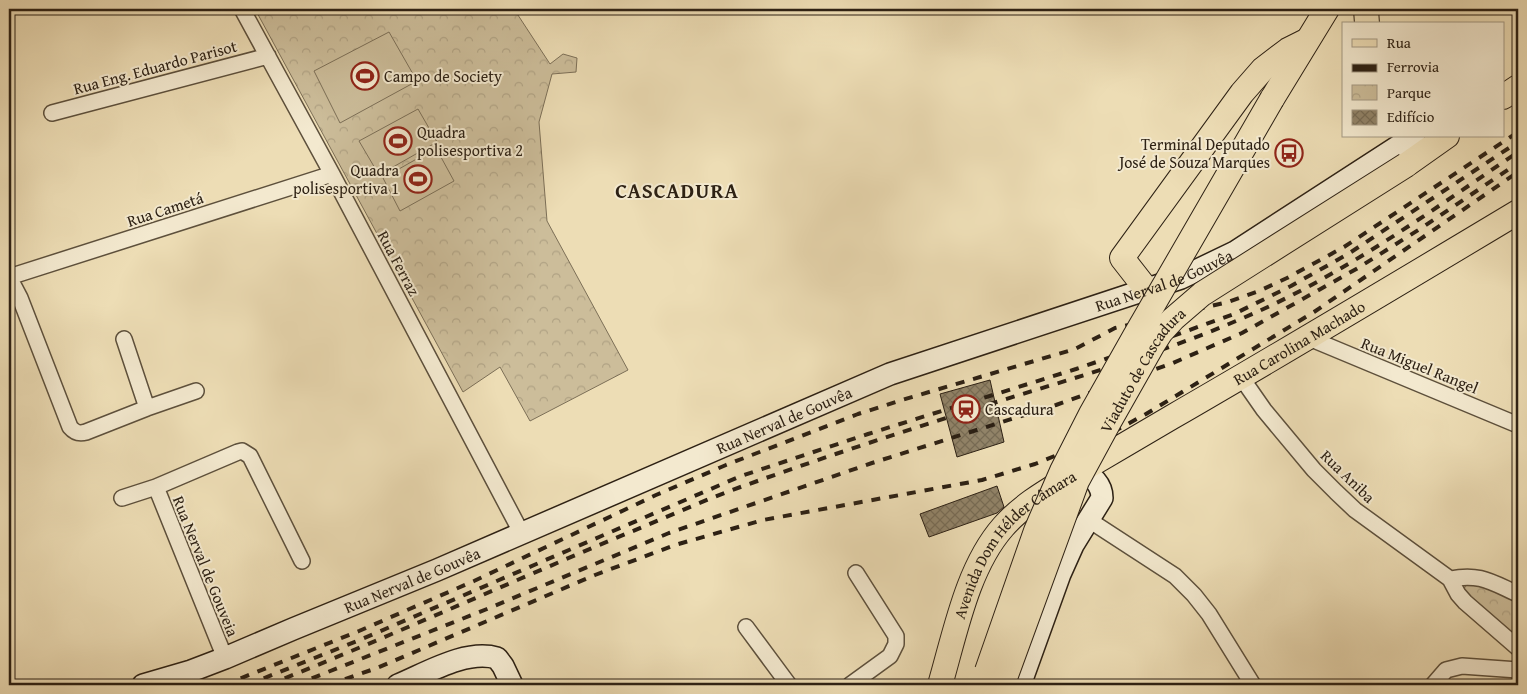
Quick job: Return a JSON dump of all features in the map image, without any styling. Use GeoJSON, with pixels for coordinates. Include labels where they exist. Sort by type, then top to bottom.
{"type":"FeatureCollection","features":[{"type":"Feature","properties":{"kind":"main road","name":"Viaduto de Cascadura"},"geometry":{"type":"LineString","coordinates":[[999,681],[1036,531],[1062,471],[1115,371],[1272,99],[1327,9]]}},
{"type":"Feature","properties":{"kind":"main road"},"geometry":{"type":"LineString","coordinates":[[1366,9],[1367,22]]}},
{"type":"Feature","properties":{"kind":"main road"},"geometry":{"type":"LineString","coordinates":[[1146,290],[1122,258],[1242,93],[1263,69],[1288,50],[1306,41]]}},
{"type":"Feature","properties":{"kind":"main road","name":"Rua Nerval de Gouvêa"},"geometry":{"type":"LineString","coordinates":[[143,685],[225,658],[522,534],[890,374],[1181,278],[1235,252],[1411,138]]}},
{"type":"Feature","properties":{"kind":"main road","name":"Viaduto de Cascadura"},"geometry":{"type":"LineString","coordinates":[[999,681],[1077,481],[1108,422],[1161,332],[1202,294],[1406,165],[1444,138]]}},
{"type":"Feature","properties":{"kind":"main road","name":"Rua Carolina Machado"},"geometry":{"type":"LineString","coordinates":[[1080,472],[1309,338],[1518,212]]}},
{"type":"Feature","properties":{"kind":"main road","name":"Avenida Dom Hélder Câmara"},"geometry":{"type":"LineString","coordinates":[[940,685],[967,595],[986,550],[1002,527],[1030,502],[1080,472],[1092,476],[1102,492],[1099,504],[1073,545],[1060,574],[999,681]]}},
{"type":"Feature","properties":{"kind":"main road"},"geometry":{"type":"LineString","coordinates":[[398,685],[464,657],[488,655],[497,658],[512,685]]}},
{"type":"Feature","properties":{"kind":"street","name":"Rua Ferraz"},"geometry":{"type":"LineString","coordinates":[[242,9],[332,174],[522,534]]}},
{"type":"Feature","properties":{"kind":"street","name":"Rua Eng. Eduardo Parisot"},"geometry":{"type":"LineString","coordinates":[[52,113],[268,56]]}},
{"type":"Feature","properties":{"kind":"street","name":"Rua Cametá"},"geometry":{"type":"LineString","coordinates":[[9,277],[332,174]]}},
{"type":"Feature","properties":{"kind":"street"},"geometry":{"type":"LineString","coordinates":[[9,277],[20,298],[70,427],[74,431],[82,434],[196,391]]}},
{"type":"Feature","properties":{"kind":"street"},"geometry":{"type":"LineString","coordinates":[[124,338],[147,408]]}},
{"type":"Feature","properties":{"kind":"street","name":"Rua Miguel Rangel"},"geometry":{"type":"LineString","coordinates":[[1309,338],[1518,425]]}},
{"type":"Feature","properties":{"kind":"street","name":"Rua Aniba"},"geometry":{"type":"LineString","coordinates":[[1241,377],[1264,410],[1314,470],[1336,492],[1355,510],[1450,579]]}},
{"type":"Feature","properties":{"kind":"street","name":"Rua Nerval de Gouveia"},"geometry":{"type":"LineString","coordinates":[[122,498],[156,487],[238,452],[246,453],[250,456],[302,561]]}},
{"type":"Feature","properties":{"kind":"street","name":"Rua Nerval de Gouveia"},"geometry":{"type":"LineString","coordinates":[[156,487],[225,658]]}},
{"type":"Feature","properties":{"kind":"street"},"geometry":{"type":"LineString","coordinates":[[1089,520],[1175,576],[1194,595],[1209,614],[1253,685]]}},
{"type":"Feature","properties":{"kind":"street"},"geometry":{"type":"LineString","coordinates":[[850,685],[890,656],[896,644],[896,636],[856,574]]}},
{"type":"Feature","properties":{"kind":"street"},"geometry":{"type":"LineString","coordinates":[[1518,594],[1481,578],[1470,576],[1450,579],[1465,602],[1518,648]]}},
{"type":"Feature","properties":{"kind":"street"},"geometry":{"type":"LineString","coordinates":[[746,627],[789,685]]}},
{"type":"Feature","properties":{"kind":"street"},"geometry":{"type":"LineString","coordinates":[[1433,685],[1446,670],[1462,666],[1518,670]]}},
{"type":"Feature","properties":{"kind":"green space"},"geometry":{"type":"Polygon","coordinates":[[[255,9],[514,9],[550,64],[563,54],[577,58],[576,72],[552,74],[539,122],[547,221],[628,370],[530,421],[500,367],[463,392],[255,9]]]}},
{"type":"Feature","properties":{"kind":"green space","name":"Campo de Society"},"geometry":{"type":"Polygon","coordinates":[[[389,32],[417,81],[340,123],[314,71],[389,32]]]}},
{"type":"Feature","properties":{"kind":"green space","name":"Quadra polisesportiva 2"},"geometry":{"type":"Polygon","coordinates":[[[418,109],[437,142],[379,175],[359,141],[418,109]]]}},
{"type":"Feature","properties":{"kind":"green space","name":"Quadra polisesportiva 1"},"geometry":{"type":"Polygon","coordinates":[[[436,148],[454,181],[400,211],[383,178],[436,148]]]}},
{"type":"Feature","properties":{"kind":"green space"},"geometry":{"type":"Polygon","coordinates":[[[1468,581],[1518,601],[1518,641],[1462,593],[1468,581]]]}},
{"type":"Feature","properties":{"kind":"building"},"geometry":{"type":"Polygon","coordinates":[[[990,380],[1004,442],[957,457],[940,394],[990,380]]]}},
{"type":"Feature","properties":{"kind":"building"},"geometry":{"type":"Polygon","coordinates":[[[997,486],[1004,507],[997,513],[929,537],[920,514],[997,486]]]}},
{"type":"Feature","properties":{"kind":"railway"},"geometry":{"type":"LineString","coordinates":[[224,685],[359,631],[474,581],[656,495],[726,465],[858,414],[1075,349],[1115,328],[1228,302],[1259,291],[1344,247],[1518,132]]}},
{"type":"Feature","properties":{"kind":"railway"},"geometry":{"type":"LineString","coordinates":[[247,685],[362,639],[741,476],[1076,369],[1234,314],[1291,286],[1348,254],[1518,142]]}},
{"type":"Feature","properties":{"kind":"railway"},"geometry":{"type":"LineString","coordinates":[[268,685],[734,489],[875,441],[1150,354],[1208,333],[1274,304],[1382,244],[1518,152]]}},
{"type":"Feature","properties":{"kind":"railway"},"geometry":{"type":"LineString","coordinates":[[295,685],[487,609],[669,533],[872,463],[1056,405],[1173,363],[1242,333],[1358,268],[1518,163]]}},
{"type":"Feature","properties":{"kind":"railway"},"geometry":{"type":"LineString","coordinates":[[328,685],[377,668],[595,575],[675,545],[763,520],[982,480],[1035,464],[1111,433],[1146,414],[1314,312],[1518,172]]}},
{"type":"Feature","properties":{"kind":"place","name":"Campo de Society"},"geometry":{"type":"Point","coordinates":[365,76]}},
{"type":"Feature","properties":{"kind":"place","name":"Quadra polisesportiva 2"},"geometry":{"type":"Point","coordinates":[398,141]}},
{"type":"Feature","properties":{"kind":"place","name":"Terminal Deputado José de Souza Marques"},"geometry":{"type":"Point","coordinates":[1289,153]}},
{"type":"Feature","properties":{"kind":"place","name":"Quadra polisesportiva 1"},"geometry":{"type":"Point","coordinates":[418,179]}},
{"type":"Feature","properties":{"kind":"place","name":"Cascadura"},"geometry":{"type":"Point","coordinates":[966,409]}},
{"type":"Feature","properties":{"kind":"district","name":"CASCADURA"},"geometry":{"type":"Point","coordinates":[677,191]}}]}
